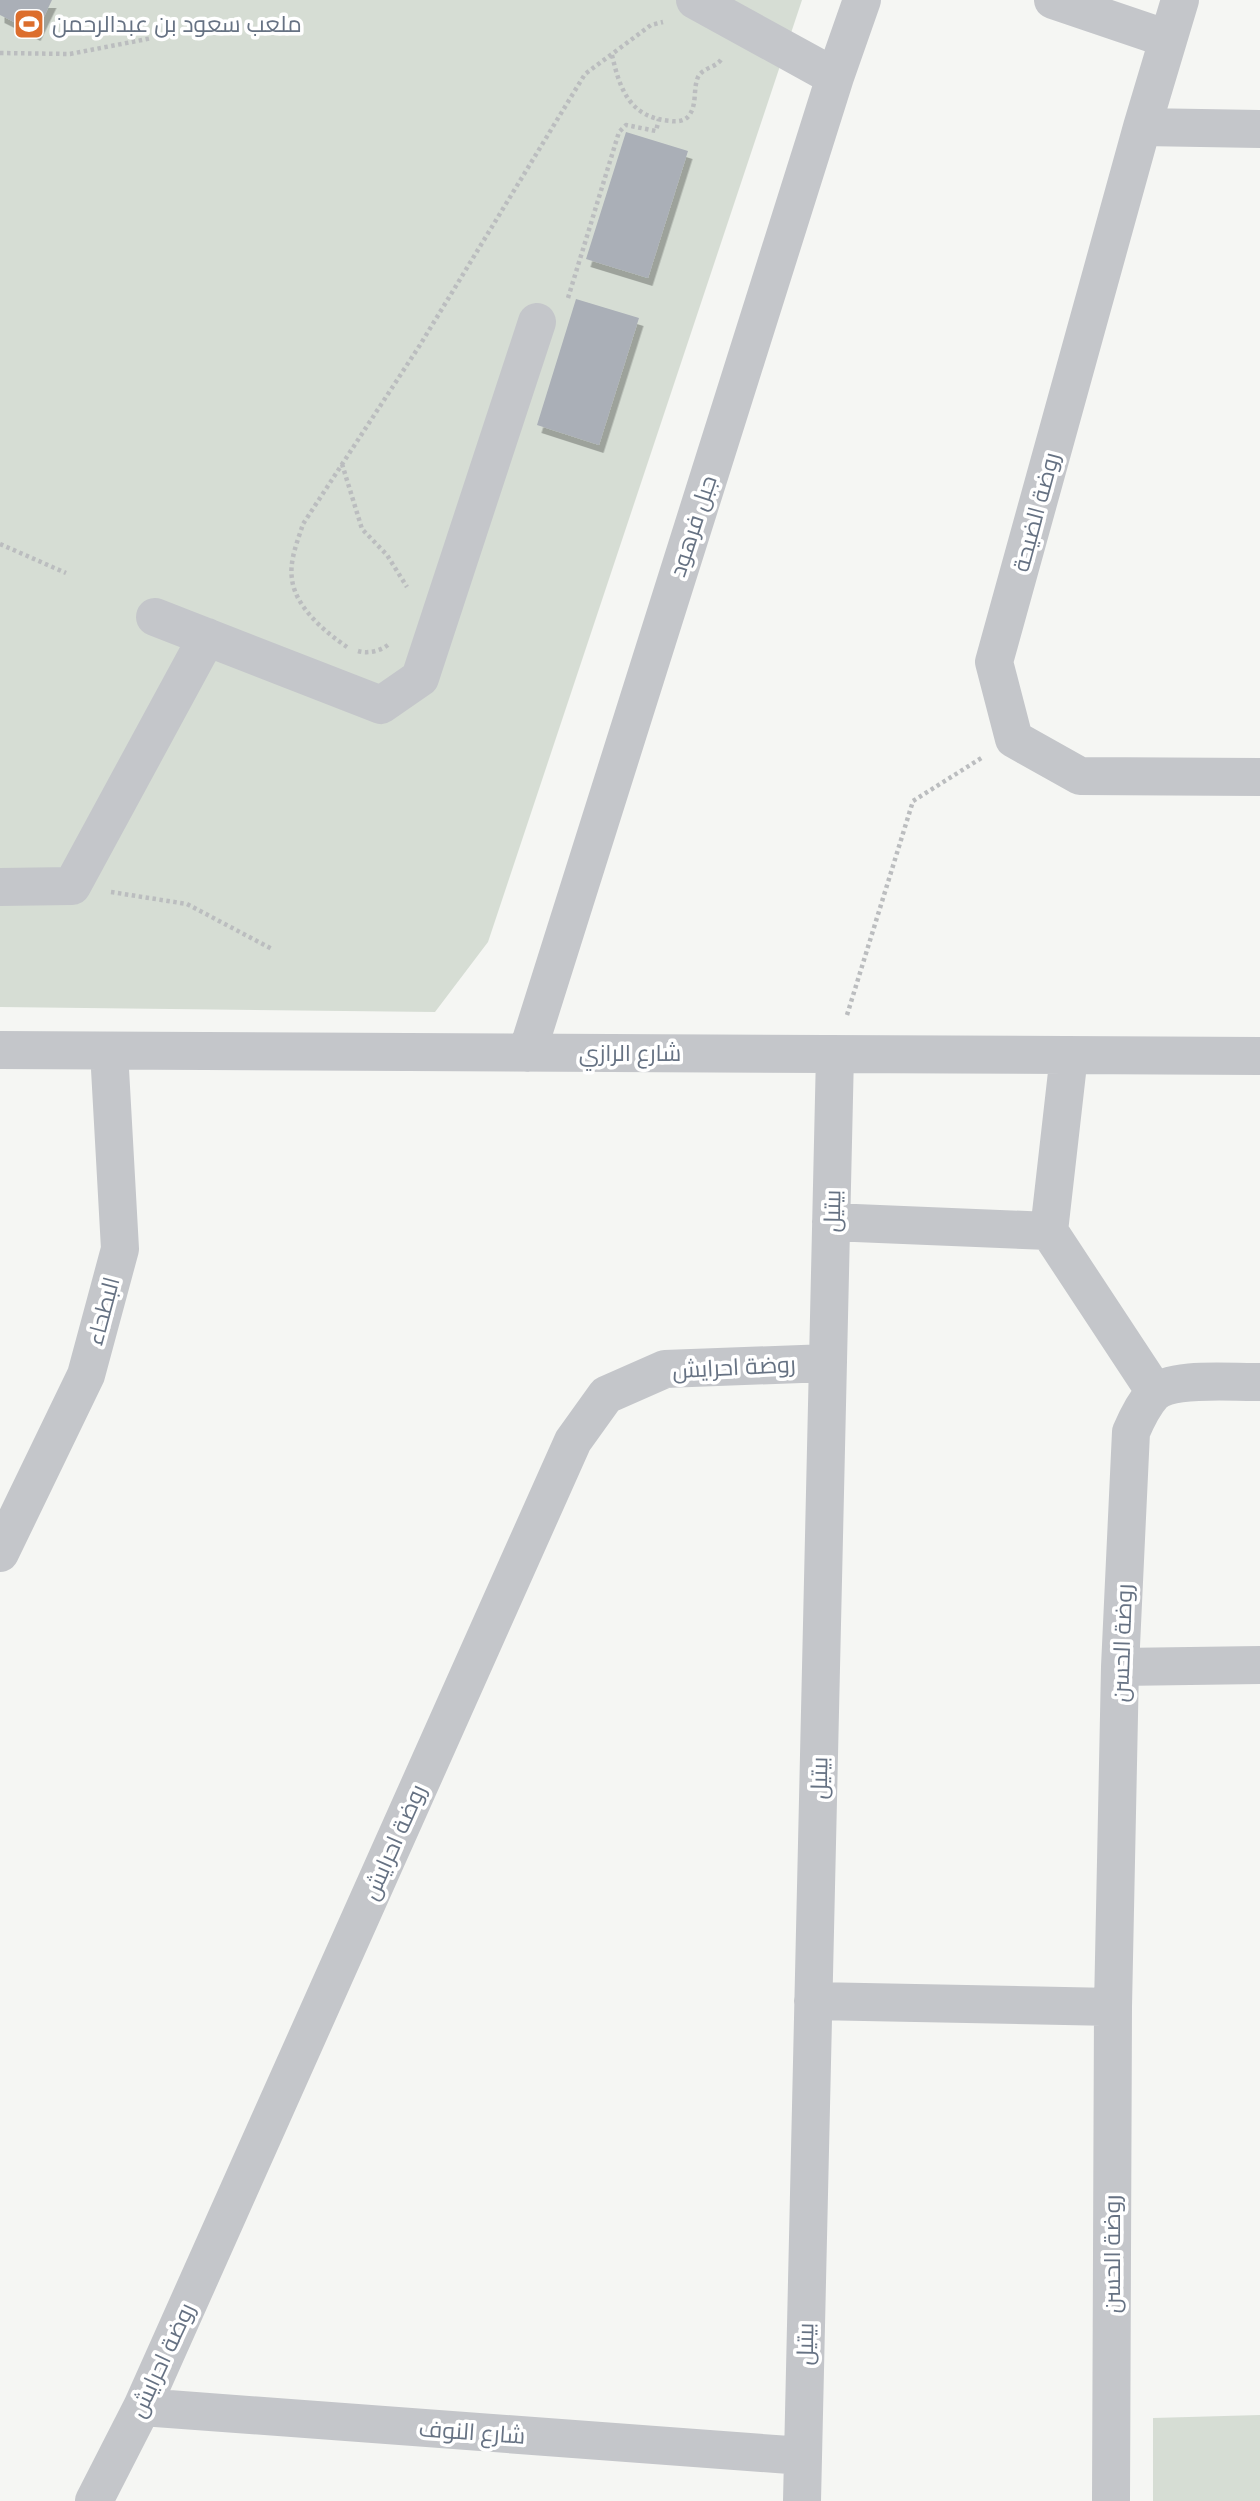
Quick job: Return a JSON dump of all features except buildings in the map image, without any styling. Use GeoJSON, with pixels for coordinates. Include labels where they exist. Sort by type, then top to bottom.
{"type":"FeatureCollection","features":[{"type":"Feature","properties":{"kind":"street","name":"جبل فرهود"},"geometry":{"type":"LineString","coordinates":[[527,1053],[835,77],[862,0]]}},
{"type":"Feature","properties":{"kind":"street"},"geometry":{"type":"LineString","coordinates":[[1053,0],[1168,39]]}},
{"type":"Feature","properties":{"kind":"street","name":"روضة الضيحة"},"geometry":{"type":"LineString","coordinates":[[1014,739],[995,662],[1142,127],[1180,0]]}},
{"type":"Feature","properties":{"kind":"street"},"geometry":{"type":"LineString","coordinates":[[683,10],[835,77]]}},
{"type":"Feature","properties":{"kind":"street"},"geometry":{"type":"LineString","coordinates":[[1142,127],[1260,129]]}},
{"type":"Feature","properties":{"kind":"street"},"geometry":{"type":"LineString","coordinates":[[155,617],[381,705],[420,678],[537,322]]}},
{"type":"Feature","properties":{"kind":"street"},"geometry":{"type":"LineString","coordinates":[[0,887],[72,886],[207,638]]}},
{"type":"Feature","properties":{"kind":"street"},"geometry":{"type":"LineString","coordinates":[[1014,739],[1080,776],[1260,777]]}},
{"type":"Feature","properties":{"kind":"street","name":"شارع الرازي"},"geometry":{"type":"LineString","coordinates":[[0,1050],[1260,1056]]}},
{"type":"Feature","properties":{"kind":"street","name":"البطحاء"},"geometry":{"type":"LineString","coordinates":[[0,1553],[86,1375],[120,1249],[109,1051]]}},
{"type":"Feature","properties":{"kind":"street","name":"بيتيل"},"geometry":{"type":"LineString","coordinates":[[802,2501],[835,1054]]}},
{"type":"Feature","properties":{"kind":"street"},"geometry":{"type":"LineString","coordinates":[[1069,1055],[1049,1231],[1155,1392],[1177,1383],[1260,1382]]}},
{"type":"Feature","properties":{"kind":"street"},"geometry":{"type":"LineString","coordinates":[[831,1222],[1049,1231]]}},
{"type":"Feature","properties":{"kind":"street","name":"روضة احرايش"},"geometry":{"type":"LineString","coordinates":[[94,2501],[142,2407],[573,1441],[606,1395],[665,1369],[828,1363]]}},
{"type":"Feature","properties":{"kind":"street","name":"روضة الحسن"},"geometry":{"type":"LineString","coordinates":[[1111,2501],[1113,2007],[1120,1667],[1131,1432],[1143,1407],[1155,1392]]}},
{"type":"Feature","properties":{"kind":"street"},"geometry":{"type":"LineString","coordinates":[[1120,1667],[1260,1665]]}},
{"type":"Feature","properties":{"kind":"street"},"geometry":{"type":"LineString","coordinates":[[813,2001],[1113,2007]]}},
{"type":"Feature","properties":{"kind":"street","name":"شارع النوف"},"geometry":{"type":"LineString","coordinates":[[142,2407],[803,2456]]}},
{"type":"Feature","properties":{"kind":"path"},"geometry":{"type":"LineString","coordinates":[[391,642],[383,649],[364,653],[350,649],[331,636],[305,608],[291,578],[295,547],[303,524],[419,345],[585,74],[651,25],[683,10]]}},
{"type":"Feature","properties":{"kind":"path"},"geometry":{"type":"LineString","coordinates":[[0,53],[70,54],[152,38]]}},
{"type":"Feature","properties":{"kind":"path"},"geometry":{"type":"LineString","coordinates":[[612,55],[620,86],[634,107],[646,115],[678,121],[690,115],[697,79],[702,72],[721,62],[724,51]]}},
{"type":"Feature","properties":{"kind":"path"},"geometry":{"type":"LineString","coordinates":[[537,322],[542,304],[564,310],[619,132],[626,125],[656,131],[659,119]]}},
{"type":"Feature","properties":{"kind":"path"},"geometry":{"type":"LineString","coordinates":[[342,464],[362,529],[387,555],[407,584],[407,591]]}},
{"type":"Feature","properties":{"kind":"path"},"geometry":{"type":"LineString","coordinates":[[0,544],[66,573]]}},
{"type":"Feature","properties":{"kind":"path"},"geometry":{"type":"LineString","coordinates":[[835,1054],[914,801],[1014,739]]}},
{"type":"Feature","properties":{"kind":"path"},"geometry":{"type":"LineString","coordinates":[[72,886],[187,904],[272,948]]}},
{"type":"Feature","properties":{"kind":"shaded area"},"geometry":{"type":"Polygon","coordinates":[[[0,0],[802,0],[488,942],[435,1012],[0,1007],[0,0]]]}},
{"type":"Feature","properties":{"kind":"shaded area"},"geometry":{"type":"Polygon","coordinates":[[[1260,2415],[1260,2501],[1153,2501],[1153,2418],[1260,2415]]]}},
{"type":"Feature","properties":{"kind":"place","name":"ملعب سعود بن عبدالرحمن"},"geometry":{"type":"Point","coordinates":[29,24]}}]}
